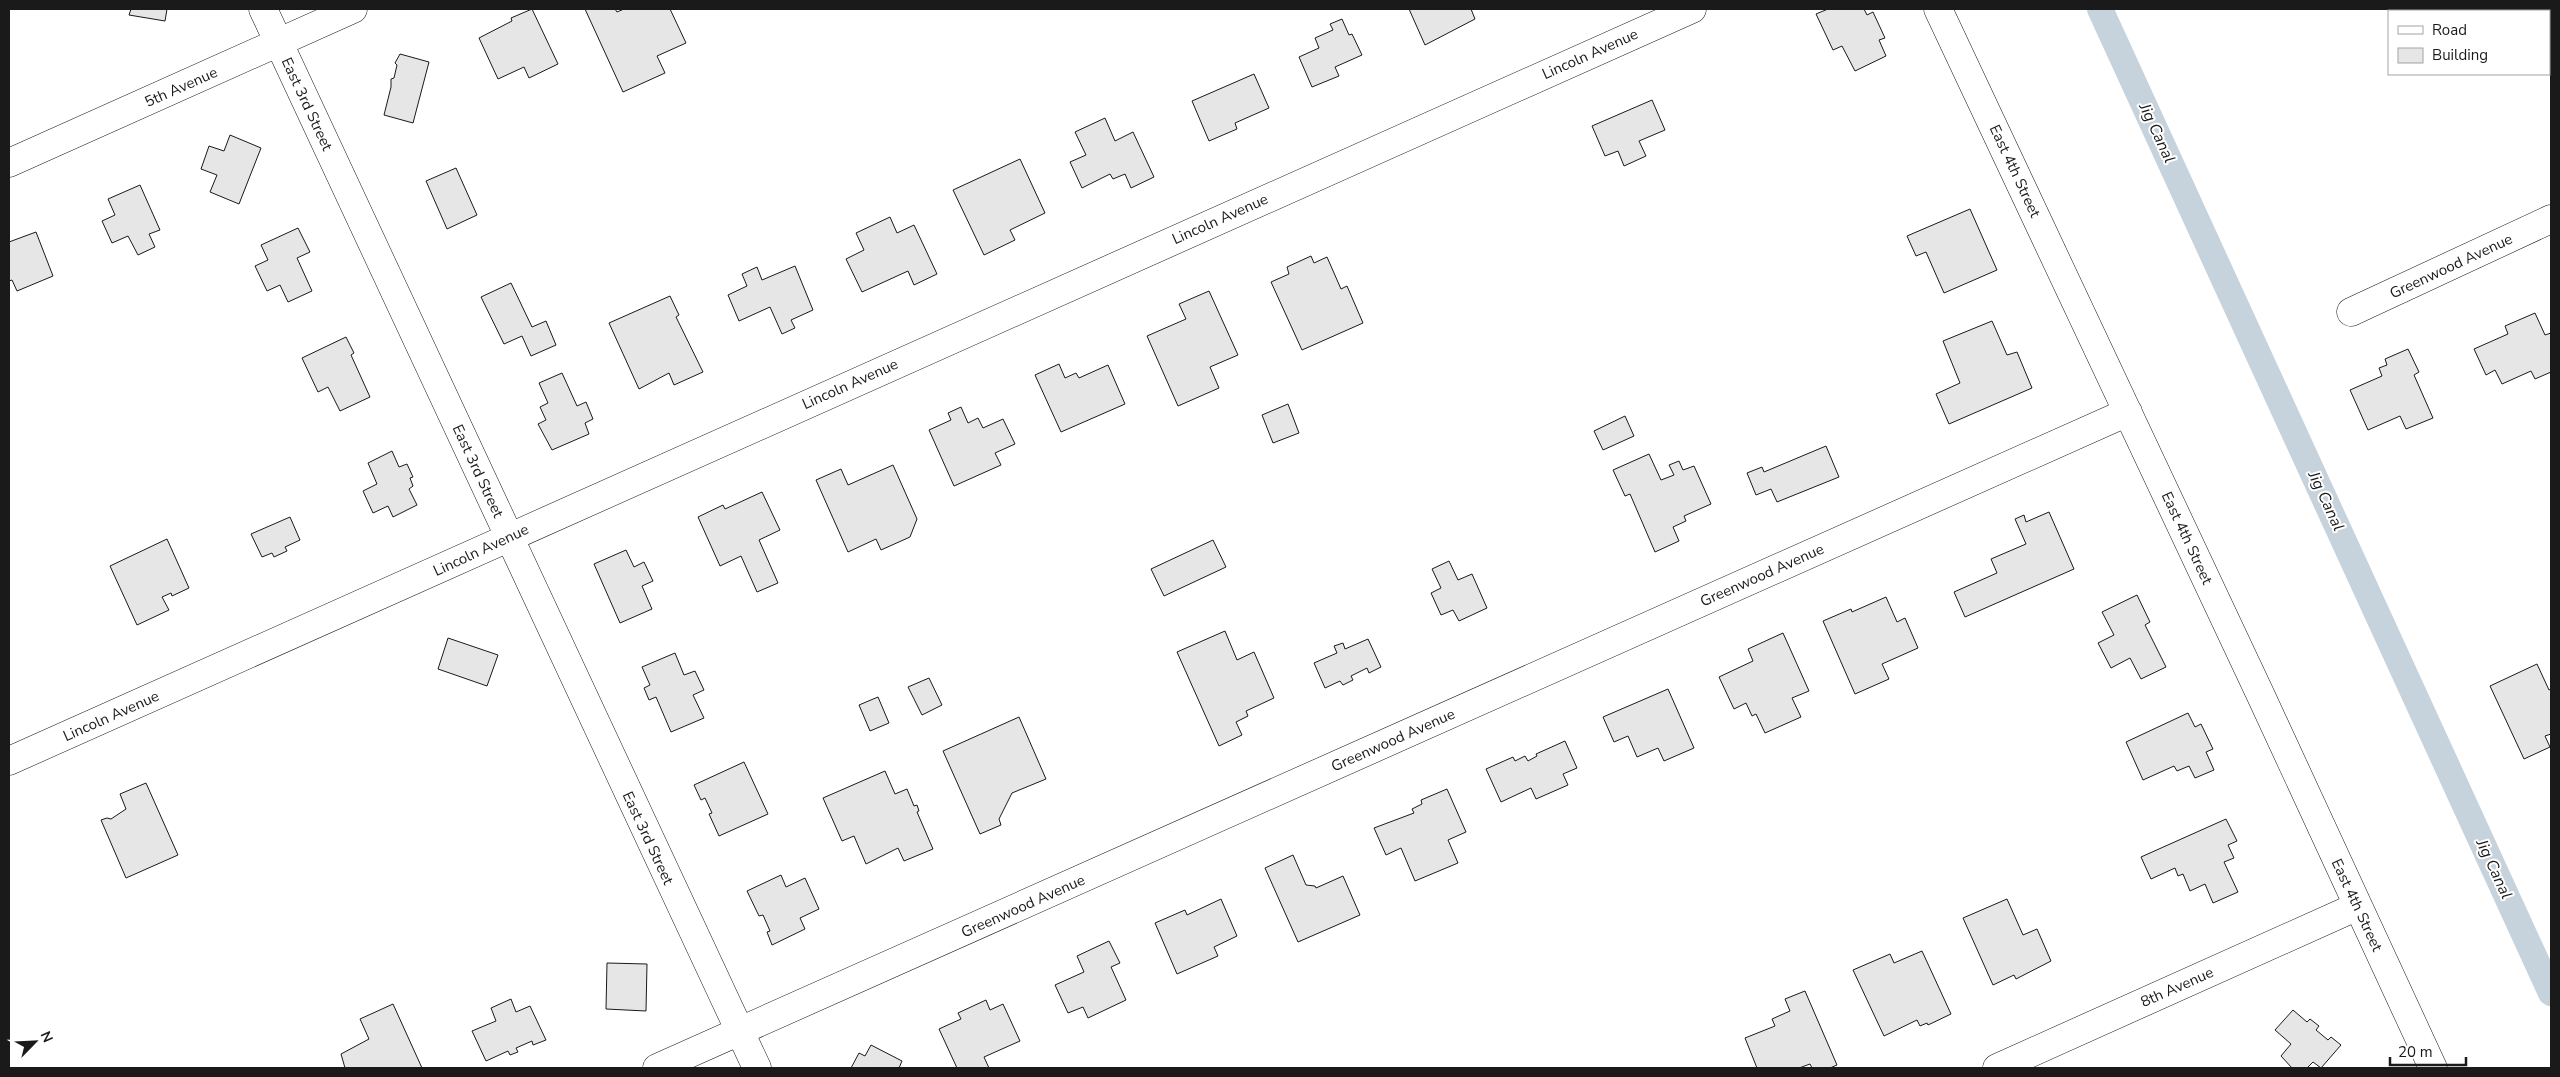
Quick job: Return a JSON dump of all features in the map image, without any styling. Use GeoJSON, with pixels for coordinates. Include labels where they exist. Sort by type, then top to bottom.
{"type":"FeatureCollection","features":[{"type":"Feature","properties":{"kind":"street","name":"East 3rd Street"},"geometry":{"type":"LineString","coordinates":[[263,9],[757,1068]]}},
{"type":"Feature","properties":{"kind":"street","name":"5th Avenue"},"geometry":{"type":"LineString","coordinates":[[9,163],[352,9]]}},
{"type":"Feature","properties":{"kind":"street","name":"Lincoln Avenue"},"geometry":{"type":"LineString","coordinates":[[9,761],[429,574],[508,536],[1692,9]]}},
{"type":"Feature","properties":{"kind":"street","name":"East 4th Street"},"geometry":{"type":"LineString","coordinates":[[1938,9],[2433,1068]]}},
{"type":"Feature","properties":{"kind":"street","name":"Greenwood Avenue"},"geometry":{"type":"LineString","coordinates":[[2351,312],[2551,219]]}},
{"type":"Feature","properties":{"kind":"street","name":"Greenwood Avenue"},"geometry":{"type":"LineString","coordinates":[[658,1068],[2128,412]]}},
{"type":"Feature","properties":{"kind":"street","name":"8th Avenue"},"geometry":{"type":"LineString","coordinates":[[1996,1068],[2358,906]]}},
{"type":"Feature","properties":{"kind":"building"},"geometry":{"type":"Polygon","coordinates":[[[131,9],[167,9],[165,21],[129,15],[131,9]]]}},
{"type":"Feature","properties":{"kind":"building"},"geometry":{"type":"Polygon","coordinates":[[[532,9],[558,64],[529,78],[524,67],[498,79],[479,38],[512,21],[511,18],[532,9]]]}},
{"type":"Feature","properties":{"kind":"building"},"geometry":{"type":"Polygon","coordinates":[[[585,9],[615,9],[617,12],[624,9],[670,9],[686,43],[657,56],[665,73],[623,92],[585,9]]]}},
{"type":"Feature","properties":{"kind":"building"},"geometry":{"type":"Polygon","coordinates":[[[1409,9],[1471,9],[1475,19],[1425,45],[1409,9]]]}},
{"type":"Feature","properties":{"kind":"building"},"geometry":{"type":"Polygon","coordinates":[[[1828,9],[1864,9],[1867,15],[1873,12],[1885,38],[1879,40],[1886,56],[1855,71],[1842,46],[1833,50],[1816,14],[1828,9]]]}},
{"type":"Feature","properties":{"kind":"building"},"geometry":{"type":"Polygon","coordinates":[[[1342,19],[1349,35],[1352,34],[1362,55],[1335,67],[1339,76],[1312,87],[1299,57],[1319,48],[1315,38],[1333,30],[1330,24],[1342,19]]]}},
{"type":"Feature","properties":{"kind":"building"},"geometry":{"type":"Polygon","coordinates":[[[400,54],[429,62],[413,123],[384,115],[391,87],[391,79],[394,78],[397,65],[395,63],[400,54]]]}},
{"type":"Feature","properties":{"kind":"building"},"geometry":{"type":"Polygon","coordinates":[[[1254,74],[1269,108],[1235,123],[1237,129],[1209,141],[1192,101],[1254,74]]]}},
{"type":"Feature","properties":{"kind":"building"},"geometry":{"type":"Polygon","coordinates":[[[1652,100],[1665,130],[1639,141],[1646,156],[1624,166],[1618,151],[1605,156],[1592,126],[1652,100]]]}},
{"type":"Feature","properties":{"kind":"building"},"geometry":{"type":"Polygon","coordinates":[[[1105,118],[1115,141],[1133,132],[1154,177],[1131,188],[1125,174],[1113,179],[1110,174],[1082,188],[1070,162],[1086,155],[1075,132],[1105,118]]]}},
{"type":"Feature","properties":{"kind":"building"},"geometry":{"type":"Polygon","coordinates":[[[230,135],[261,148],[239,204],[210,192],[217,175],[201,169],[209,146],[224,151],[230,135]]]}},
{"type":"Feature","properties":{"kind":"building"},"geometry":{"type":"Polygon","coordinates":[[[1020,159],[1045,213],[1010,230],[1015,240],[984,255],[953,190],[1020,159]]]}},
{"type":"Feature","properties":{"kind":"building"},"geometry":{"type":"Polygon","coordinates":[[[456,168],[477,215],[447,229],[426,181],[456,168]]]}},
{"type":"Feature","properties":{"kind":"building"},"geometry":{"type":"Polygon","coordinates":[[[140,185],[160,230],[149,234],[155,247],[138,255],[128,236],[112,243],[102,221],[115,215],[108,199],[140,185]]]}},
{"type":"Feature","properties":{"kind":"building"},"geometry":{"type":"Polygon","coordinates":[[[1970,209],[1997,270],[1944,293],[1926,252],[1916,256],[1907,236],[1970,209]]]}},
{"type":"Feature","properties":{"kind":"building"},"geometry":{"type":"Polygon","coordinates":[[[890,217],[897,233],[914,225],[937,274],[914,285],[908,271],[862,292],[846,259],[864,250],[856,233],[890,217]]]}},
{"type":"Feature","properties":{"kind":"building"},"geometry":{"type":"Polygon","coordinates":[[[298,228],[310,252],[297,258],[312,291],[288,302],[280,285],[267,291],[255,266],[268,260],[261,245],[298,228]]]}},
{"type":"Feature","properties":{"kind":"building"},"geometry":{"type":"Polygon","coordinates":[[[36,232],[53,276],[17,291],[12,280],[9,281],[9,242],[36,232]]]}},
{"type":"Feature","properties":{"kind":"building"},"geometry":{"type":"Polygon","coordinates":[[[1311,256],[1314,263],[1327,257],[1341,289],[1347,286],[1363,323],[1302,350],[1271,282],[1289,274],[1287,267],[1311,256]]]}},
{"type":"Feature","properties":{"kind":"building"},"geometry":{"type":"Polygon","coordinates":[[[795,266],[813,310],[791,320],[795,328],[782,334],[770,307],[739,321],[728,295],[747,286],[742,274],[757,267],[762,280],[795,266]]]}},
{"type":"Feature","properties":{"kind":"building"},"geometry":{"type":"Polygon","coordinates":[[[511,283],[532,327],[546,321],[556,345],[531,356],[522,336],[504,344],[481,297],[511,283]]]}},
{"type":"Feature","properties":{"kind":"building"},"geometry":{"type":"Polygon","coordinates":[[[1209,291],[1238,355],[1210,367],[1219,388],[1178,406],[1147,336],[1186,319],[1179,304],[1209,291]]]}},
{"type":"Feature","properties":{"kind":"building"},"geometry":{"type":"Polygon","coordinates":[[[670,296],[679,315],[676,317],[703,372],[674,385],[669,373],[639,389],[609,323],[670,296]]]}},
{"type":"Feature","properties":{"kind":"building"},"geometry":{"type":"Polygon","coordinates":[[[2535,313],[2545,335],[2551,333],[2551,372],[2535,379],[2531,371],[2502,384],[2495,370],[2486,375],[2474,349],[2508,334],[2505,326],[2535,313]]]}},
{"type":"Feature","properties":{"kind":"building"},"geometry":{"type":"Polygon","coordinates":[[[1992,321],[2007,355],[2017,352],[2032,388],[1949,424],[1936,394],[1960,383],[1943,341],[1992,321]]]}},
{"type":"Feature","properties":{"kind":"building"},"geometry":{"type":"Polygon","coordinates":[[[346,337],[354,353],[351,355],[370,397],[340,411],[328,387],[318,392],[302,358],[346,337]]]}},
{"type":"Feature","properties":{"kind":"building"},"geometry":{"type":"Polygon","coordinates":[[[2408,349],[2419,372],[2414,375],[2433,418],[2406,429],[2400,416],[2368,430],[2350,390],[2382,376],[2379,368],[2387,365],[2385,359],[2408,349]]]}},
{"type":"Feature","properties":{"kind":"building"},"geometry":{"type":"Polygon","coordinates":[[[1059,364],[1065,378],[1076,373],[1079,378],[1108,365],[1125,404],[1061,432],[1035,375],[1059,364]]]}},
{"type":"Feature","properties":{"kind":"building"},"geometry":{"type":"Polygon","coordinates":[[[562,373],[577,406],[586,402],[593,419],[585,423],[589,434],[552,450],[538,424],[546,420],[540,407],[548,403],[539,383],[562,373]]]}},
{"type":"Feature","properties":{"kind":"building"},"geometry":{"type":"Polygon","coordinates":[[[1288,404],[1299,433],[1273,443],[1262,415],[1288,404]]]}},
{"type":"Feature","properties":{"kind":"building"},"geometry":{"type":"Polygon","coordinates":[[[961,407],[968,423],[978,418],[983,428],[1003,419],[1015,444],[995,453],[1001,465],[954,486],[929,430],[951,420],[948,413],[961,407]]]}},
{"type":"Feature","properties":{"kind":"building"},"geometry":{"type":"Polygon","coordinates":[[[1625,416],[1634,436],[1603,450],[1594,431],[1625,416]]]}},
{"type":"Feature","properties":{"kind":"building"},"geometry":{"type":"Polygon","coordinates":[[[1826,446],[1839,477],[1777,502],[1771,489],[1756,495],[1747,473],[1762,467],[1764,472],[1826,446]]]}},
{"type":"Feature","properties":{"kind":"building"},"geometry":{"type":"Polygon","coordinates":[[[392,451],[399,467],[407,464],[413,477],[410,478],[413,486],[409,489],[417,505],[393,517],[388,506],[373,513],[363,491],[377,484],[368,463],[392,451]]]}},
{"type":"Feature","properties":{"kind":"building"},"geometry":{"type":"Polygon","coordinates":[[[1649,454],[1661,480],[1674,475],[1669,465],[1679,461],[1683,470],[1694,466],[1711,504],[1684,516],[1686,521],[1673,527],[1679,541],[1655,552],[1630,494],[1625,496],[1613,470],[1649,454]]]}},
{"type":"Feature","properties":{"kind":"building"},"geometry":{"type":"Polygon","coordinates":[[[893,465],[917,519],[910,537],[881,550],[876,539],[848,552],[816,480],[841,469],[848,485],[893,465]]]}},
{"type":"Feature","properties":{"kind":"building"},"geometry":{"type":"Polygon","coordinates":[[[762,492],[780,530],[759,540],[778,583],[757,592],[741,556],[720,566],[698,517],[723,505],[725,509],[762,492]]]}},
{"type":"Feature","properties":{"kind":"building"},"geometry":{"type":"Polygon","coordinates":[[[2049,512],[2074,569],[1965,617],[1954,592],[1997,573],[1991,559],[2026,544],[2015,519],[2024,515],[2026,522],[2049,512]]]}},
{"type":"Feature","properties":{"kind":"building"},"geometry":{"type":"Polygon","coordinates":[[[290,517],[300,540],[285,547],[287,551],[274,557],[272,553],[262,557],[251,534],[290,517]]]}},
{"type":"Feature","properties":{"kind":"building"},"geometry":{"type":"Polygon","coordinates":[[[167,539],[189,588],[172,596],[171,593],[162,597],[169,610],[137,625],[110,566],[167,539]]]}},
{"type":"Feature","properties":{"kind":"building"},"geometry":{"type":"Polygon","coordinates":[[[1213,540],[1226,567],[1164,596],[1151,569],[1213,540]]]}},
{"type":"Feature","properties":{"kind":"building"},"geometry":{"type":"Polygon","coordinates":[[[626,550],[634,567],[644,562],[653,581],[642,586],[652,609],[620,623],[594,564],[626,550]]]}},
{"type":"Feature","properties":{"kind":"building"},"geometry":{"type":"Polygon","coordinates":[[[1449,561],[1458,580],[1472,574],[1487,608],[1459,621],[1453,610],[1441,615],[1431,593],[1441,588],[1432,569],[1449,561]]]}},
{"type":"Feature","properties":{"kind":"building"},"geometry":{"type":"Polygon","coordinates":[[[2137,595],[2150,622],[2145,625],[2166,667],[2141,679],[2130,658],[2111,668],[2098,643],[2114,635],[2102,612],[2137,595]]]}},
{"type":"Feature","properties":{"kind":"building"},"geometry":{"type":"Polygon","coordinates":[[[1886,597],[1897,622],[1905,618],[1918,648],[1882,664],[1889,679],[1855,694],[1823,621],[1851,609],[1852,612],[1886,597]]]}},
{"type":"Feature","properties":{"kind":"building"},"geometry":{"type":"Polygon","coordinates":[[[1225,631],[1237,660],[1254,652],[1274,698],[1246,711],[1248,716],[1236,722],[1242,735],[1219,746],[1177,652],[1225,631]]]}},
{"type":"Feature","properties":{"kind":"building"},"geometry":{"type":"Polygon","coordinates":[[[1783,633],[1809,691],[1792,698],[1801,717],[1765,733],[1756,714],[1752,716],[1746,703],[1734,709],[1719,677],[1753,661],[1748,649],[1783,633]]]}},
{"type":"Feature","properties":{"kind":"building"},"geometry":{"type":"Polygon","coordinates":[[[448,638],[498,655],[487,686],[438,669],[448,638]]]}},
{"type":"Feature","properties":{"kind":"building"},"geometry":{"type":"Polygon","coordinates":[[[1368,639],[1381,667],[1369,673],[1367,668],[1351,676],[1353,680],[1343,685],[1340,681],[1325,688],[1314,663],[1337,653],[1334,646],[1343,643],[1345,649],[1368,639]]]}},
{"type":"Feature","properties":{"kind":"building"},"geometry":{"type":"Polygon","coordinates":[[[675,653],[684,675],[695,671],[704,690],[693,695],[704,718],[671,732],[656,697],[649,700],[644,688],[650,685],[642,667],[675,653]]]}},
{"type":"Feature","properties":{"kind":"building"},"geometry":{"type":"Polygon","coordinates":[[[2537,664],[2549,690],[2551,689],[2551,734],[2545,736],[2550,747],[2524,759],[2490,686],[2537,664]]]}},
{"type":"Feature","properties":{"kind":"building"},"geometry":{"type":"Polygon","coordinates":[[[929,678],[942,705],[922,715],[908,687],[929,678]]]}},
{"type":"Feature","properties":{"kind":"building"},"geometry":{"type":"Polygon","coordinates":[[[1668,689],[1694,748],[1664,761],[1658,748],[1637,757],[1628,736],[1614,742],[1603,717],[1668,689]]]}},
{"type":"Feature","properties":{"kind":"building"},"geometry":{"type":"Polygon","coordinates":[[[878,697],[889,723],[870,731],[859,705],[878,697]]]}},
{"type":"Feature","properties":{"kind":"building"},"geometry":{"type":"Polygon","coordinates":[[[2188,713],[2195,727],[2201,724],[2213,749],[2206,752],[2214,770],[2195,778],[2189,766],[2177,771],[2174,766],[2143,780],[2126,742],[2188,713]]]}},
{"type":"Feature","properties":{"kind":"building"},"geometry":{"type":"Polygon","coordinates":[[[1019,717],[1046,779],[1012,793],[999,819],[1001,825],[980,834],[943,751],[1019,717]]]}},
{"type":"Feature","properties":{"kind":"building"},"geometry":{"type":"Polygon","coordinates":[[[1565,741],[1577,768],[1563,774],[1568,785],[1536,799],[1531,788],[1501,802],[1486,769],[1513,757],[1515,761],[1525,756],[1528,761],[1537,756],[1536,754],[1565,741]]]}},
{"type":"Feature","properties":{"kind":"building"},"geometry":{"type":"Polygon","coordinates":[[[744,762],[768,814],[719,836],[709,814],[712,813],[705,798],[701,800],[694,785],[744,762]]]}},
{"type":"Feature","properties":{"kind":"building"},"geometry":{"type":"Polygon","coordinates":[[[885,771],[895,794],[907,789],[914,806],[917,805],[919,811],[917,812],[933,849],[904,861],[898,848],[866,864],[854,836],[842,841],[823,798],[885,771]]]}},
{"type":"Feature","properties":{"kind":"building"},"geometry":{"type":"Polygon","coordinates":[[[146,783],[178,855],[126,878],[101,820],[111,819],[126,809],[120,794],[146,783]]]}},
{"type":"Feature","properties":{"kind":"building"},"geometry":{"type":"Polygon","coordinates":[[[1447,789],[1466,832],[1448,840],[1458,863],[1415,881],[1401,848],[1386,855],[1374,828],[1414,813],[1412,809],[1422,804],[1421,800],[1447,789]]]}},
{"type":"Feature","properties":{"kind":"building"},"geometry":{"type":"Polygon","coordinates":[[[2226,819],[2237,841],[2228,845],[2234,858],[2224,862],[2238,892],[2213,903],[2205,884],[2190,891],[2183,874],[2178,876],[2175,868],[2151,879],[2141,857],[2226,819]]]}},
{"type":"Feature","properties":{"kind":"building"},"geometry":{"type":"Polygon","coordinates":[[[1293,855],[1306,885],[1315,886],[1316,888],[1343,876],[1360,915],[1298,942],[1265,868],[1293,855]]]}},
{"type":"Feature","properties":{"kind":"building"},"geometry":{"type":"Polygon","coordinates":[[[781,875],[786,887],[805,878],[819,909],[800,918],[805,929],[772,945],[767,932],[770,931],[763,915],[759,916],[747,891],[781,875]]]}},
{"type":"Feature","properties":{"kind":"building"},"geometry":{"type":"Polygon","coordinates":[[[1221,899],[1237,936],[1214,947],[1218,956],[1177,974],[1155,923],[1185,910],[1187,915],[1221,899]]]}},
{"type":"Feature","properties":{"kind":"building"},"geometry":{"type":"Polygon","coordinates":[[[2007,899],[2023,935],[2037,929],[2051,961],[2016,979],[2014,975],[1993,985],[1963,918],[2007,899]]]}},
{"type":"Feature","properties":{"kind":"building"},"geometry":{"type":"Polygon","coordinates":[[[1109,941],[1120,963],[1111,967],[1126,1000],[1088,1018],[1083,1007],[1068,1013],[1055,985],[1084,972],[1077,956],[1109,941]]]}},
{"type":"Feature","properties":{"kind":"building"},"geometry":{"type":"Polygon","coordinates":[[[1922,951],[1951,1014],[1928,1025],[1927,1023],[1920,1026],[1917,1020],[1884,1036],[1853,970],[1890,954],[1894,963],[1922,951]]]}},
{"type":"Feature","properties":{"kind":"building"},"geometry":{"type":"Polygon","coordinates":[[[607,963],[647,964],[646,1011],[606,1009],[607,963]]]}},
{"type":"Feature","properties":{"kind":"building"},"geometry":{"type":"Polygon","coordinates":[[[1805,991],[1837,1065],[1830,1068],[1812,1068],[1810,1064],[1799,1068],[1757,1068],[1745,1038],[1775,1026],[1772,1019],[1790,1011],[1785,999],[1805,991]]]}},
{"type":"Feature","properties":{"kind":"building"},"geometry":{"type":"Polygon","coordinates":[[[511,999],[516,1012],[530,1006],[546,1040],[533,1045],[532,1041],[516,1048],[518,1052],[510,1055],[508,1051],[486,1061],[472,1031],[496,1021],[491,1008],[511,999]]]}},
{"type":"Feature","properties":{"kind":"building"},"geometry":{"type":"Polygon","coordinates":[[[986,1000],[990,1010],[1003,1004],[1020,1041],[984,1057],[989,1068],[957,1068],[939,1029],[961,1019],[958,1013],[986,1000]]]}},
{"type":"Feature","properties":{"kind":"building"},"geometry":{"type":"Polygon","coordinates":[[[393,1004],[422,1068],[345,1068],[341,1054],[369,1039],[360,1019],[393,1004]]]}},
{"type":"Feature","properties":{"kind":"building"},"geometry":{"type":"Polygon","coordinates":[[[2293,1010],[2307,1022],[2310,1019],[2319,1026],[2316,1030],[2328,1040],[2331,1037],[2341,1045],[2321,1068],[2313,1062],[2307,1068],[2292,1068],[2281,1056],[2291,1044],[2275,1030],[2293,1010]]]}},
{"type":"Feature","properties":{"kind":"building"},"geometry":{"type":"Polygon","coordinates":[[[871,1045],[902,1061],[899,1068],[851,1068],[859,1053],[865,1056],[871,1045]]]}},
{"type":"Feature","properties":{"kind":"waterway","name":"Jig Canal"},"geometry":{"type":"LineString","coordinates":[[2100,9],[2551,993]]}}]}
